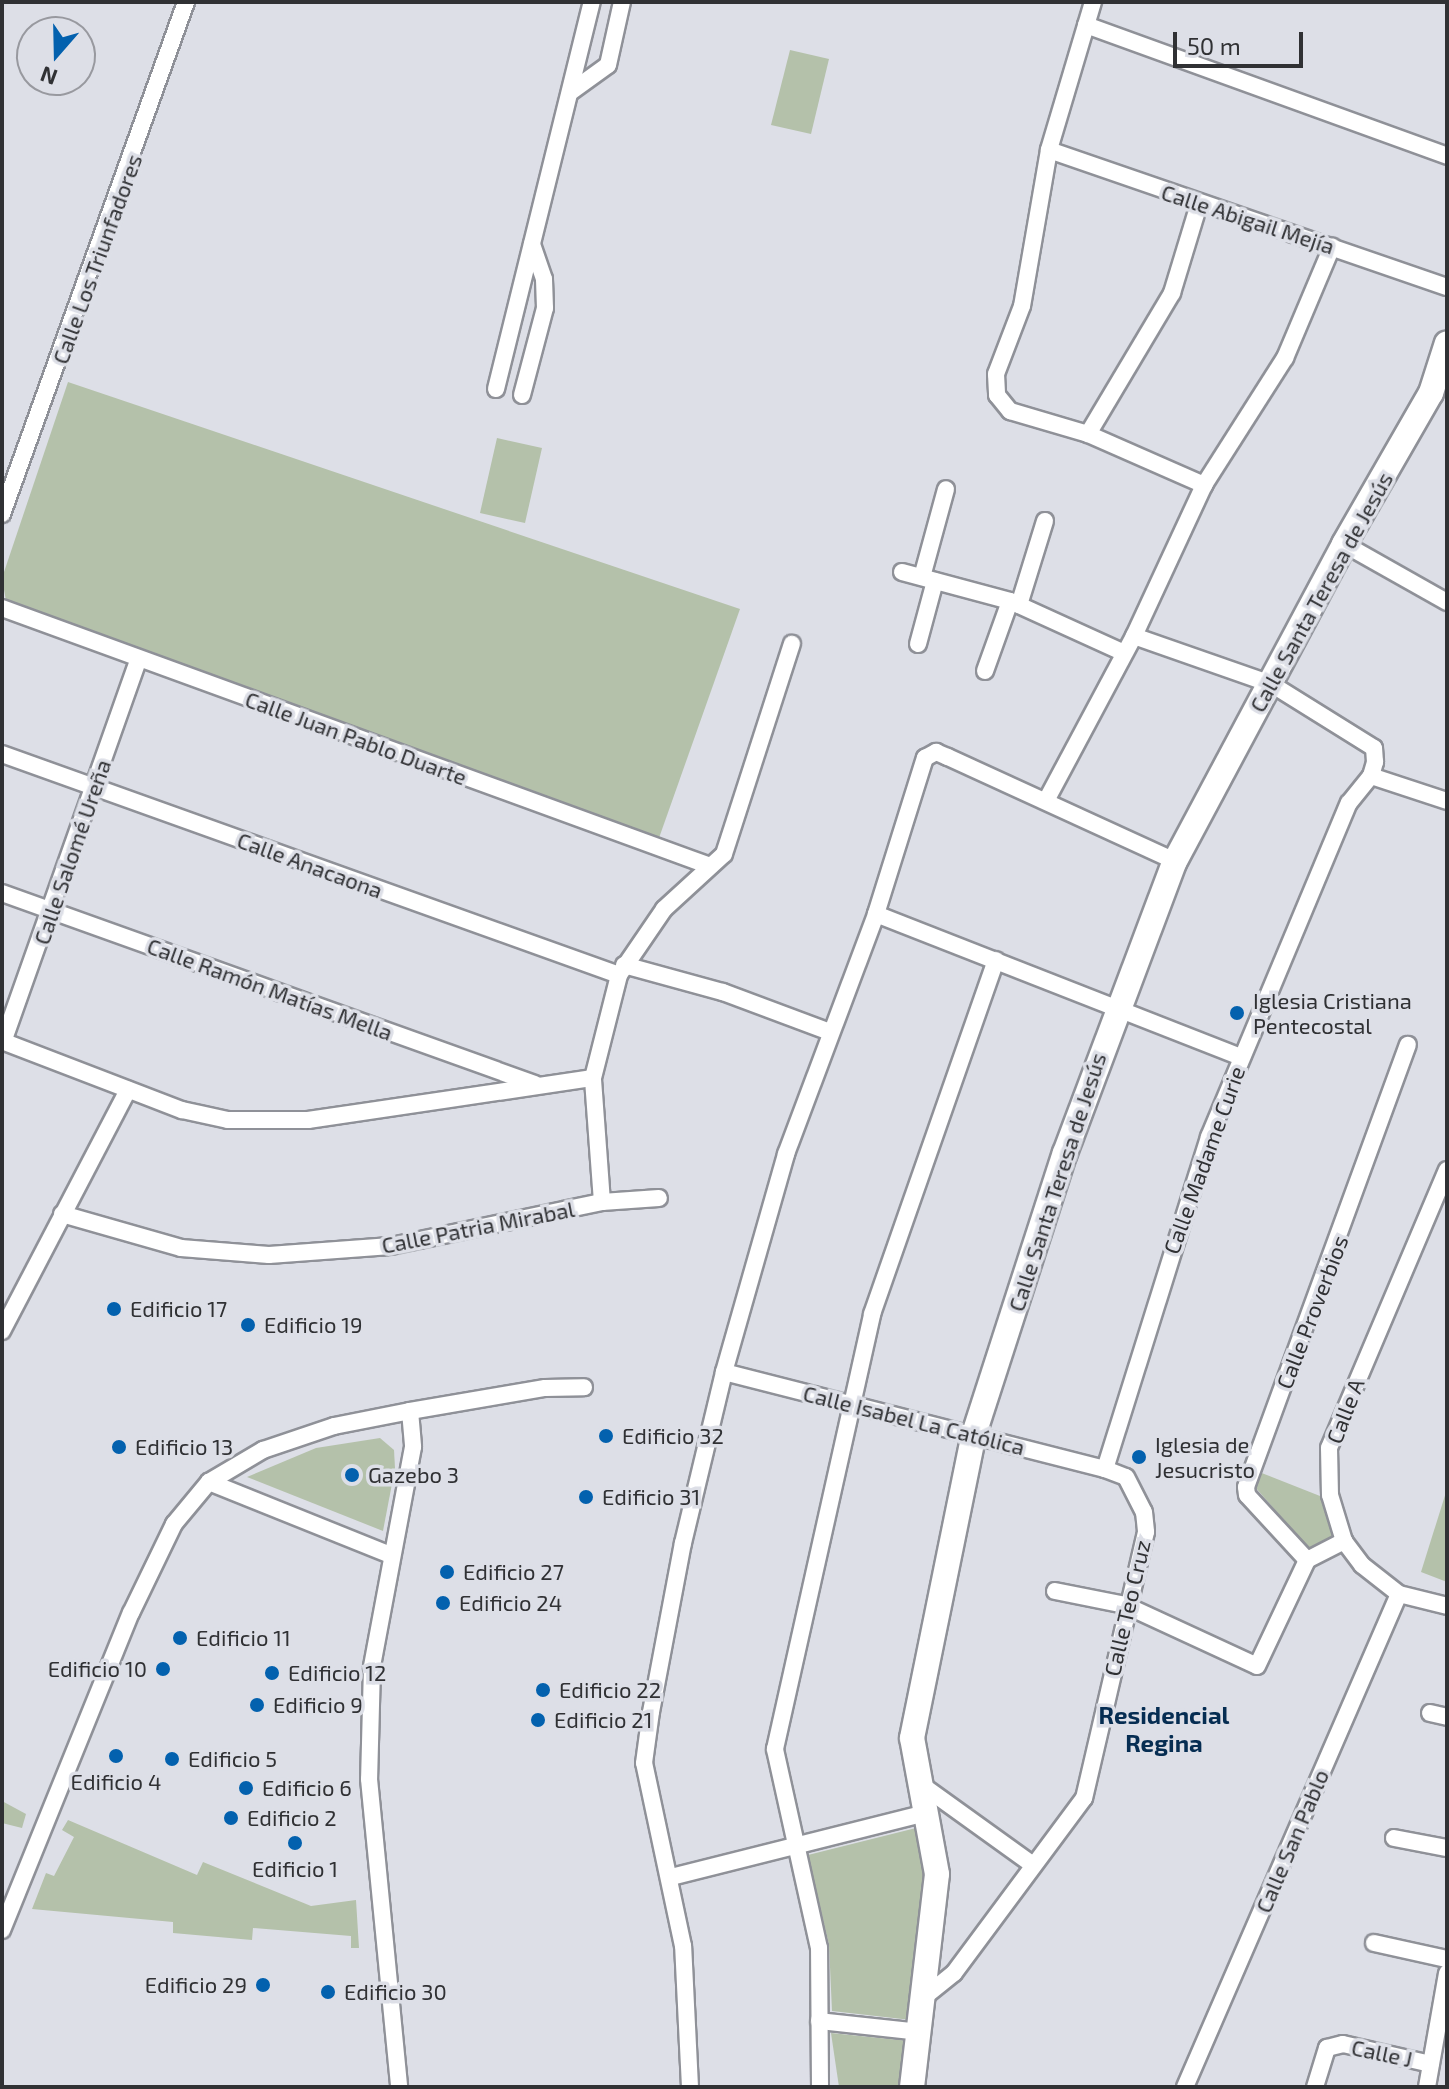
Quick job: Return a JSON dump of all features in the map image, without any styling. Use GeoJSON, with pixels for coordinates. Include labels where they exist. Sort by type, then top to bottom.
{"type":"FeatureCollection","features":[{"type":"Feature","properties":{"kind":"street","name":"Calle Los Triunfadores"},"geometry":{"type":"LineString","coordinates":[[2,514],[186,2]]}},
{"type":"Feature","properties":{"kind":"street"},"geometry":{"type":"LineString","coordinates":[[496,389],[592,2]]}},
{"type":"Feature","properties":{"kind":"street"},"geometry":{"type":"LineString","coordinates":[[572,91],[608,65],[622,2]]}},
{"type":"Feature","properties":{"kind":"street"},"geometry":{"type":"LineString","coordinates":[[1093,2],[1049,150],[1022,306],[996,374],[997,395],[1010,411],[1088,434],[1204,485]]}},
{"type":"Feature","properties":{"kind":"street"},"geometry":{"type":"LineString","coordinates":[[1086,25],[1447,156]]}},
{"type":"Feature","properties":{"kind":"street","name":"Calle Abigail Mejía"},"geometry":{"type":"LineString","coordinates":[[1049,150],[1447,287]]}},
{"type":"Feature","properties":{"kind":"street"},"geometry":{"type":"LineString","coordinates":[[1088,434],[1172,293],[1199,204]]}},
{"type":"Feature","properties":{"kind":"street"},"geometry":{"type":"LineString","coordinates":[[522,395],[545,308],[544,279],[532,244]]}},
{"type":"Feature","properties":{"kind":"street"},"geometry":{"type":"LineString","coordinates":[[1047,799],[1134,636],[1204,485],[1285,358],[1332,247]]}},
{"type":"Feature","properties":{"kind":"street","name":"Calle Santa Teresa de Jesús"},"geometry":{"type":"LineString","coordinates":[[912,2087],[926,1996],[937,1874],[917,1782],[912,1738],[974,1434],[1115,1009],[1175,861],[1344,544],[1431,393],[1447,343]]}},
{"type":"Feature","properties":{"kind":"street"},"geometry":{"type":"LineString","coordinates":[[918,644],[946,489]]}},
{"type":"Feature","properties":{"kind":"street"},"geometry":{"type":"LineString","coordinates":[[985,671],[1015,603],[1045,521]]}},
{"type":"Feature","properties":{"kind":"street"},"geometry":{"type":"LineString","coordinates":[[1344,544],[1447,602]]}},
{"type":"Feature","properties":{"kind":"street"},"geometry":{"type":"LineString","coordinates":[[902,572],[1015,603],[1124,653]]}},
{"type":"Feature","properties":{"kind":"street","name":"Calle Juan Pablo Duarte"},"geometry":{"type":"LineString","coordinates":[[2,608],[138,661],[710,866]]}},
{"type":"Feature","properties":{"kind":"street"},"geometry":{"type":"LineString","coordinates":[[1134,636],[1271,684],[1374,748],[1371,776],[1447,801]]}},
{"type":"Feature","properties":{"kind":"street"},"geometry":{"type":"LineString","coordinates":[[602,1202],[593,1078],[622,970],[664,909],[724,854],[792,644]]}},
{"type":"Feature","properties":{"kind":"street","name":"Calle Salomé Ureña"},"geometry":{"type":"LineString","coordinates":[[3,1042],[52,911],[138,661]]}},
{"type":"Feature","properties":{"kind":"street"},"geometry":{"type":"LineString","coordinates":[[690,2087],[683,1946],[671,1877],[644,1763],[683,1543],[724,1372],[786,1154],[876,914],[925,758],[936,752],[1047,799],[1175,861]]}},
{"type":"Feature","properties":{"kind":"street","name":"Calle Anacaona"},"geometry":{"type":"LineString","coordinates":[[2,754],[94,789],[622,970],[711,988],[830,1032]]}},
{"type":"Feature","properties":{"kind":"street","name":"Calle Madame Curie"},"geometry":{"type":"LineString","coordinates":[[1105,1469],[1172,1248],[1240,1057],[1349,803],[1371,776]]}},
{"type":"Feature","properties":{"kind":"street","name":"Calle Ramón Matías Mella"},"geometry":{"type":"LineString","coordinates":[[2,893],[539,1085]]}},
{"type":"Feature","properties":{"kind":"street"},"geometry":{"type":"LineString","coordinates":[[876,914],[1240,1057]]}},
{"type":"Feature","properties":{"kind":"street"},"geometry":{"type":"LineString","coordinates":[[820,2087],[819,1948],[794,1847],[775,1749],[848,1403],[905,1211],[996,960]]}},
{"type":"Feature","properties":{"kind":"street"},"geometry":{"type":"LineString","coordinates":[[3,1042],[128,1090],[228,1120],[308,1120],[593,1078]]}},
{"type":"Feature","properties":{"kind":"street","name":"Calle Proverbios"},"geometry":{"type":"LineString","coordinates":[[1307,1560],[1247,1495],[1246,1487],[1408,1045]]}},
{"type":"Feature","properties":{"kind":"street"},"geometry":{"type":"LineString","coordinates":[[2,1330],[128,1090]]}},
{"type":"Feature","properties":{"kind":"street","name":"Calle A"},"geometry":{"type":"LineString","coordinates":[[1447,1170],[1329,1448],[1330,1495],[1344,1541],[1362,1565],[1399,1594],[1447,1606]]}},
{"type":"Feature","properties":{"kind":"street","name":"Calle Patria Mirabal"},"geometry":{"type":"LineString","coordinates":[[62,1214],[181,1248],[269,1255],[391,1246],[602,1202],[659,1198]]}},
{"type":"Feature","properties":{"kind":"street","name":"Calle Isabel La Católica"},"geometry":{"type":"LineString","coordinates":[[724,1372],[1105,1469]]}},
{"type":"Feature","properties":{"kind":"street"},"geometry":{"type":"LineString","coordinates":[[2,1930],[131,1613],[174,1524],[209,1482],[263,1450],[334,1426],[502,1394],[584,1387]]}},
{"type":"Feature","properties":{"kind":"street"},"geometry":{"type":"LineString","coordinates":[[399,2087],[369,1779],[372,1667],[413,1447],[410,1411]]}},
{"type":"Feature","properties":{"kind":"street","name":"Calle Teo Cruz"},"geometry":{"type":"LineString","coordinates":[[926,1996],[954,1973],[1084,1798],[1125,1605],[1146,1532],[1144,1512],[1126,1477],[1105,1469]]}},
{"type":"Feature","properties":{"kind":"street"},"geometry":{"type":"LineString","coordinates":[[209,1482],[391,1555]]}},
{"type":"Feature","properties":{"kind":"street"},"geometry":{"type":"LineString","coordinates":[[1055,1591],[1125,1605],[1257,1666],[1307,1560],[1344,1541]]}},
{"type":"Feature","properties":{"kind":"street","name":"Calle San Pablo"},"geometry":{"type":"LineString","coordinates":[[1185,2087],[1399,1594]]}},
{"type":"Feature","properties":{"kind":"street"},"geometry":{"type":"LineString","coordinates":[[1430,1713],[1447,1717]]}},
{"type":"Feature","properties":{"kind":"street"},"geometry":{"type":"LineString","coordinates":[[917,1782],[1033,1865]]}},
{"type":"Feature","properties":{"kind":"street"},"geometry":{"type":"LineString","coordinates":[[671,1877],[926,1813]]}},
{"type":"Feature","properties":{"kind":"street"},"geometry":{"type":"LineString","coordinates":[[1394,1838],[1447,1848]]}},
{"type":"Feature","properties":{"kind":"street"},"geometry":{"type":"LineString","coordinates":[[1374,1943],[1447,1959]]}},
{"type":"Feature","properties":{"kind":"street"},"geometry":{"type":"LineString","coordinates":[[1427,2087],[1447,1973]]}},
{"type":"Feature","properties":{"kind":"street"},"geometry":{"type":"LineString","coordinates":[[819,2021],[921,2032]]}},
{"type":"Feature","properties":{"kind":"street","name":"Calle J"},"geometry":{"type":"LineString","coordinates":[[1315,2087],[1327,2048],[1343,2044],[1431,2064]]}},
{"type":"Feature","properties":{"kind":"green space"},"geometry":{"type":"Polygon","coordinates":[[[790,50],[829,59],[811,134],[771,125],[790,50]]]}},
{"type":"Feature","properties":{"kind":"green space"},"geometry":{"type":"Polygon","coordinates":[[[68,382],[740,609],[659,838],[6,601],[2,578],[68,382]]]}},
{"type":"Feature","properties":{"kind":"green space"},"geometry":{"type":"Polygon","coordinates":[[[497,438],[542,448],[525,523],[480,513],[497,438]]]}},
{"type":"Feature","properties":{"kind":"green space"},"geometry":{"type":"Polygon","coordinates":[[[380,1438],[394,1450],[395,1468],[383,1531],[247,1477],[316,1448],[380,1438]]]}},
{"type":"Feature","properties":{"kind":"green space"},"geometry":{"type":"Polygon","coordinates":[[[1259,1472],[1320,1496],[1333,1538],[1309,1549],[1255,1487],[1259,1472]]]}},
{"type":"Feature","properties":{"kind":"green space"},"geometry":{"type":"Polygon","coordinates":[[[1447,1489],[1447,1582],[1421,1572],[1447,1489]]]}},
{"type":"Feature","properties":{"kind":"green space"},"geometry":{"type":"Polygon","coordinates":[[[2,1801],[26,1814],[22,1828],[2,1823],[2,1801]]]}},
{"type":"Feature","properties":{"kind":"green space"},"geometry":{"type":"Polygon","coordinates":[[[68,1820],[197,1875],[203,1862],[311,1906],[356,1900],[359,1948],[351,1948],[351,1936],[253,1928],[252,1940],[173,1933],[173,1922],[32,1909],[46,1873],[54,1876],[74,1837],[62,1830],[68,1820]]]}},
{"type":"Feature","properties":{"kind":"green space"},"geometry":{"type":"Polygon","coordinates":[[[916,1828],[926,1878],[911,2020],[832,2011],[829,1945],[808,1855],[916,1828]]]}},
{"type":"Feature","properties":{"kind":"green space"},"geometry":{"type":"Polygon","coordinates":[[[831,2033],[909,2041],[900,2087],[839,2087],[831,2033]]]}},
{"type":"Feature","properties":{"kind":"place","name":"Iglesia Cristiana Pentecostal"},"geometry":{"type":"Point","coordinates":[1237,1013]}},
{"type":"Feature","properties":{"kind":"place","name":"Edificio 17"},"geometry":{"type":"Point","coordinates":[114,1309]}},
{"type":"Feature","properties":{"kind":"place","name":"Edificio 19"},"geometry":{"type":"Point","coordinates":[248,1325]}},
{"type":"Feature","properties":{"kind":"place","name":"Edificio 32"},"geometry":{"type":"Point","coordinates":[606,1436]}},
{"type":"Feature","properties":{"kind":"place","name":"Edificio 13"},"geometry":{"type":"Point","coordinates":[119,1447]}},
{"type":"Feature","properties":{"kind":"place","name":"Iglesia de Jesucristo"},"geometry":{"type":"Point","coordinates":[1139,1457]}},
{"type":"Feature","properties":{"kind":"place","name":"Gazebo 3"},"geometry":{"type":"Point","coordinates":[352,1475]}},
{"type":"Feature","properties":{"kind":"place","name":"Edificio 31"},"geometry":{"type":"Point","coordinates":[586,1497]}},
{"type":"Feature","properties":{"kind":"place","name":"Edificio 27"},"geometry":{"type":"Point","coordinates":[447,1572]}},
{"type":"Feature","properties":{"kind":"place","name":"Edificio 24"},"geometry":{"type":"Point","coordinates":[443,1603]}},
{"type":"Feature","properties":{"kind":"place","name":"Edificio 11"},"geometry":{"type":"Point","coordinates":[180,1638]}},
{"type":"Feature","properties":{"kind":"place","name":"Edificio 10"},"geometry":{"type":"Point","coordinates":[163,1669]}},
{"type":"Feature","properties":{"kind":"place","name":"Edificio 12"},"geometry":{"type":"Point","coordinates":[272,1673]}},
{"type":"Feature","properties":{"kind":"place","name":"Edificio 22"},"geometry":{"type":"Point","coordinates":[543,1690]}},
{"type":"Feature","properties":{"kind":"place","name":"Edificio 9"},"geometry":{"type":"Point","coordinates":[257,1705]}},
{"type":"Feature","properties":{"kind":"place","name":"Edificio 21"},"geometry":{"type":"Point","coordinates":[538,1720]}},
{"type":"Feature","properties":{"kind":"place","name":"Edificio 4"},"geometry":{"type":"Point","coordinates":[116,1756]}},
{"type":"Feature","properties":{"kind":"place","name":"Edificio 5"},"geometry":{"type":"Point","coordinates":[172,1759]}},
{"type":"Feature","properties":{"kind":"place","name":"Edificio 6"},"geometry":{"type":"Point","coordinates":[246,1788]}},
{"type":"Feature","properties":{"kind":"place","name":"Edificio 2"},"geometry":{"type":"Point","coordinates":[231,1818]}},
{"type":"Feature","properties":{"kind":"place","name":"Edificio 1"},"geometry":{"type":"Point","coordinates":[295,1843]}},
{"type":"Feature","properties":{"kind":"place","name":"Edificio 29"},"geometry":{"type":"Point","coordinates":[263,1985]}},
{"type":"Feature","properties":{"kind":"place","name":"Edificio 30"},"geometry":{"type":"Point","coordinates":[328,1992]}},
{"type":"Feature","properties":{"kind":"district","name":"Residencial Regina"},"geometry":{"type":"Point","coordinates":[1164,1729]}}]}
